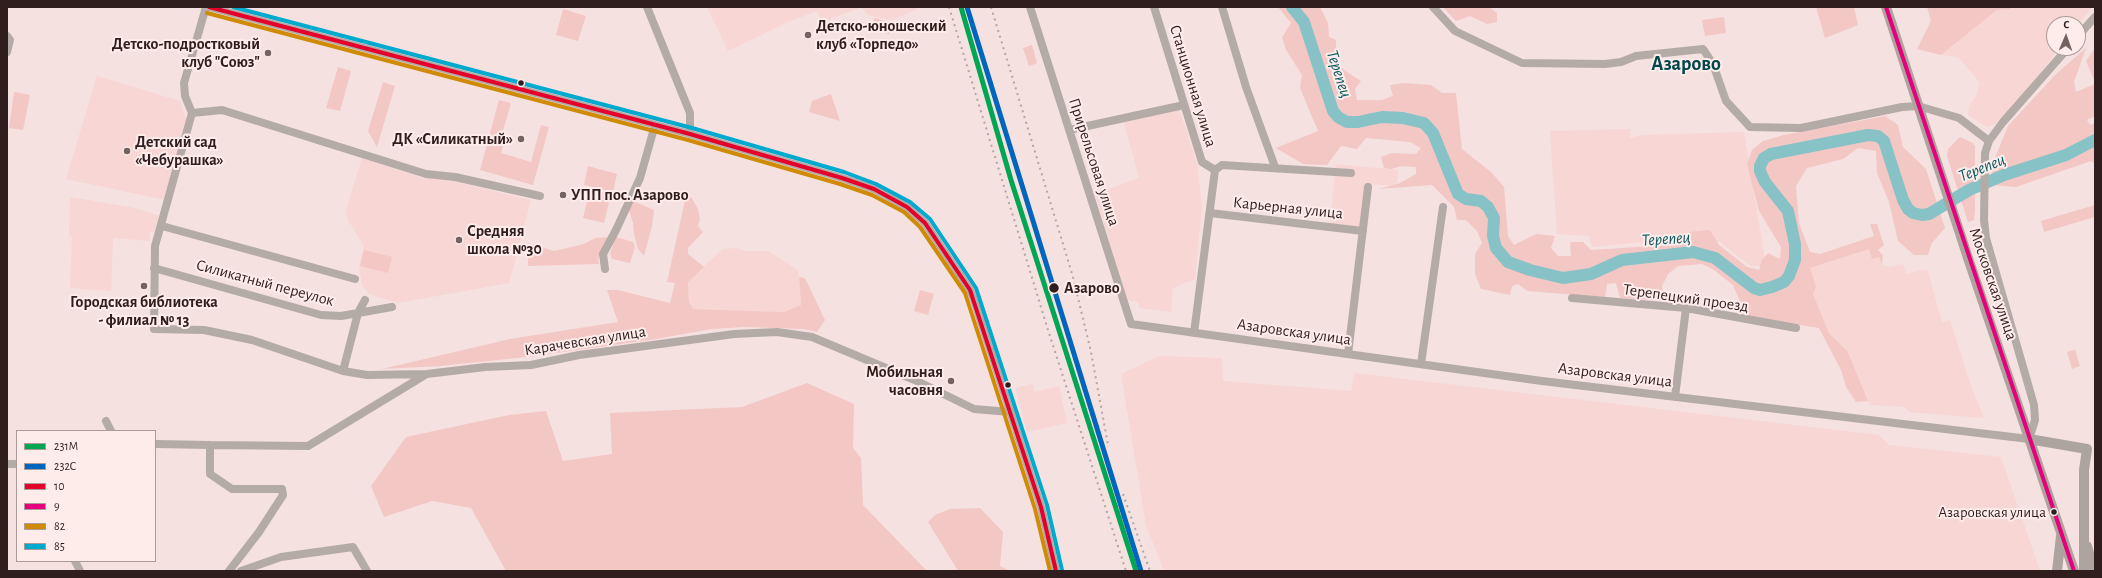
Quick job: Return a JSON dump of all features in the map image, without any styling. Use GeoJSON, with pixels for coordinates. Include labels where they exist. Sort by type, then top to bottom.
{"type":"FeatureCollection","features":[{"type":"Feature","properties":{"kind":"main road","name":"Московская улица"},"geometry":{"type":"LineString","coordinates":[[1886,7],[1968,258],[2074,571]]}},
{"type":"Feature","properties":{"kind":"main road","name":"Азаровская улица"},"geometry":{"type":"LineString","coordinates":[[2029,439],[2091,450]]}},
{"type":"Feature","properties":{"kind":"main road"},"geometry":{"type":"LineString","coordinates":[[2084,571],[2084,470],[2091,450]]}},
{"type":"Feature","properties":{"kind":"main road"},"geometry":{"type":"LineString","coordinates":[[2057,571],[2061,532]]}},
{"type":"Feature","properties":{"kind":"main road"},"geometry":{"type":"LineString","coordinates":[[2083,535],[2094,571]]}},
{"type":"Feature","properties":{"kind":"street"},"geometry":{"type":"LineString","coordinates":[[154,268],[155,246],[162,226],[192,113],[185,96],[184,83],[208,7],[690,134],[842,178],[874,189],[907,207],[925,223],[970,290],[981,319],[1041,507],[1056,571]]}},
{"type":"Feature","properties":{"kind":"street"},"geometry":{"type":"LineString","coordinates":[[647,7],[690,113],[690,134]]}},
{"type":"Feature","properties":{"kind":"street","name":"Прирельсовая улица"},"geometry":{"type":"LineString","coordinates":[[1030,7],[1131,324]]}},
{"type":"Feature","properties":{"kind":"street","name":"Станционная улица"},"geometry":{"type":"LineString","coordinates":[[1154,7],[1202,162],[1215,170],[1194,333]]}},
{"type":"Feature","properties":{"kind":"street"},"geometry":{"type":"LineString","coordinates":[[1222,7],[1246,87],[1275,167]]}},
{"type":"Feature","properties":{"kind":"street"},"geometry":{"type":"LineString","coordinates":[[1434,7],[1455,31],[1522,63],[1605,64],[1621,62],[1636,56],[1703,49],[1713,64],[1726,101],[1750,127],[1801,128],[1902,107],[1918,106],[1959,118],[1988,141]]}},
{"type":"Feature","properties":{"kind":"street"},"geometry":{"type":"LineString","coordinates":[[2086,27],[2095,17]]}},
{"type":"Feature","properties":{"kind":"street"},"geometry":{"type":"LineString","coordinates":[[7,36],[10,40],[7,52]]}},
{"type":"Feature","properties":{"kind":"street"},"geometry":{"type":"LineString","coordinates":[[2029,439],[2035,420],[2034,405],[1986,238],[1984,205],[1985,153],[1988,141],[2061,56]]}},
{"type":"Feature","properties":{"kind":"street"},"geometry":{"type":"LineString","coordinates":[[1069,130],[1184,105]]}},
{"type":"Feature","properties":{"kind":"street"},"geometry":{"type":"LineString","coordinates":[[192,113],[222,110],[426,174],[455,177],[540,196]]}},
{"type":"Feature","properties":{"kind":"street"},"geometry":{"type":"LineString","coordinates":[[605,269],[603,254],[640,178],[655,125]]}},
{"type":"Feature","properties":{"kind":"street"},"geometry":{"type":"LineString","coordinates":[[1215,170],[1222,165],[1275,167],[1351,173]]}},
{"type":"Feature","properties":{"kind":"street"},"geometry":{"type":"LineString","coordinates":[[1348,354],[1368,187]]}},
{"type":"Feature","properties":{"kind":"street"},"geometry":{"type":"LineString","coordinates":[[1421,364],[1443,208]]}},
{"type":"Feature","properties":{"kind":"street","name":"Карьерная улица"},"geometry":{"type":"LineString","coordinates":[[1210,213],[1363,231]]}},
{"type":"Feature","properties":{"kind":"street","name":"Силикатный переулок"},"geometry":{"type":"LineString","coordinates":[[162,226],[355,279]]}},
{"type":"Feature","properties":{"kind":"street","name":"Силикатный переулок"},"geometry":{"type":"LineString","coordinates":[[154,268],[321,315],[341,316],[392,306]]}},
{"type":"Feature","properties":{"kind":"street","name":"Карачевская улица"},"geometry":{"type":"LineString","coordinates":[[154,268],[154,329],[204,330],[246,338],[343,371],[367,375],[427,374],[485,366],[531,365],[579,355],[734,334],[777,332],[812,337],[917,381],[974,409],[1010,412]]}},
{"type":"Feature","properties":{"kind":"street","name":"Терепецкий проезд"},"geometry":{"type":"LineString","coordinates":[[1572,298],[1686,308],[1796,328]]}},
{"type":"Feature","properties":{"kind":"street"},"geometry":{"type":"LineString","coordinates":[[343,371],[358,313],[365,300]]}},
{"type":"Feature","properties":{"kind":"street"},"geometry":{"type":"LineString","coordinates":[[1675,397],[1686,308]]}},
{"type":"Feature","properties":{"kind":"street","name":"Азаровская улица"},"geometry":{"type":"LineString","coordinates":[[1131,324],[1675,397],[2029,439]]}},
{"type":"Feature","properties":{"kind":"street"},"geometry":{"type":"LineString","coordinates":[[156,444],[210,446],[308,446],[427,374]]}},
{"type":"Feature","properties":{"kind":"street"},"geometry":{"type":"LineString","coordinates":[[106,421],[110,430]]}},
{"type":"Feature","properties":{"kind":"street"},"geometry":{"type":"LineString","coordinates":[[210,446],[210,474],[232,489],[282,489],[283,495],[259,532],[229,571]]}},
{"type":"Feature","properties":{"kind":"street"},"geometry":{"type":"LineString","coordinates":[[241,571],[281,557],[353,547],[367,571]]}},
{"type":"Feature","properties":{"kind":"street"},"geometry":{"type":"LineString","coordinates":[[76,562],[80,571]]}},
{"type":"Feature","properties":{"kind":"shaded area"},"geometry":{"type":"Polygon","coordinates":[[[707,7],[862,7],[822,22],[817,11],[788,22],[728,51],[707,7]]]}},
{"type":"Feature","properties":{"kind":"shaded area"},"geometry":{"type":"Polygon","coordinates":[[[862,7],[918,7],[915,10],[892,20],[867,15],[862,7]]]}},
{"type":"Feature","properties":{"kind":"shaded area"},"geometry":{"type":"Polygon","coordinates":[[[1278,7],[1320,7],[1328,23],[1329,37],[1336,40],[1336,53],[1330,61],[1361,81],[1355,89],[1357,100],[1382,100],[1393,96],[1390,85],[1404,83],[1431,85],[1442,93],[1456,93],[1462,149],[1491,172],[1504,187],[1508,236],[1514,245],[1536,234],[1555,236],[1551,248],[1558,256],[1571,256],[1570,242],[1583,242],[1591,250],[1668,245],[1690,242],[1690,232],[1710,230],[1719,245],[1747,267],[1759,270],[1762,260],[1768,253],[1780,259],[1781,247],[1759,211],[1747,164],[1752,150],[1763,141],[1784,135],[1885,116],[1898,125],[1903,147],[1926,169],[1945,228],[1932,243],[1928,255],[1914,255],[1898,241],[1889,202],[1877,173],[1876,151],[1858,148],[1843,159],[1807,168],[1796,186],[1799,223],[1810,252],[1820,254],[1874,236],[1870,224],[1877,224],[1884,245],[1878,250],[1883,255],[1882,265],[1879,257],[1872,259],[1869,249],[1810,268],[1816,287],[1813,294],[1829,333],[1848,352],[1868,401],[1856,402],[1846,387],[1841,370],[1819,328],[1746,316],[1733,285],[1714,270],[1702,264],[1678,266],[1668,274],[1662,286],[1663,301],[1620,298],[1616,283],[1607,284],[1605,297],[1527,291],[1518,284],[1512,286],[1510,295],[1481,289],[1475,274],[1475,254],[1482,243],[1477,231],[1466,220],[1457,220],[1454,207],[1432,185],[1378,189],[1398,184],[1416,174],[1416,167],[1402,166],[1391,169],[1384,168],[1381,157],[1392,153],[1416,154],[1421,148],[1410,142],[1366,138],[1357,149],[1341,146],[1327,165],[1303,164],[1276,148],[1318,131],[1300,88],[1302,75],[1286,50],[1282,37],[1291,23],[1278,7]]]}},
{"type":"Feature","properties":{"kind":"shaded area"},"geometry":{"type":"Polygon","coordinates":[[[1443,7],[1489,7],[1497,13],[1497,22],[1487,24],[1470,16],[1456,21],[1443,7]]]}},
{"type":"Feature","properties":{"kind":"shaded area"},"geometry":{"type":"Polygon","coordinates":[[[1816,7],[1854,7],[1858,25],[1825,38],[1816,7]]]}},
{"type":"Feature","properties":{"kind":"shaded area"},"geometry":{"type":"Polygon","coordinates":[[[1927,7],[2010,7],[2010,9],[1997,10],[1941,55],[1917,49],[1931,21],[1927,7]]]}},
{"type":"Feature","properties":{"kind":"shaded area"},"geometry":{"type":"Polygon","coordinates":[[[2010,7],[2092,7],[2085,16],[2046,16],[2046,56],[2054,56],[2030,86],[1995,124],[1987,127],[1968,115],[1969,106],[1976,96],[1980,84],[1977,79],[1958,57],[1941,55],[1997,10],[2010,9],[2010,7]]]}},
{"type":"Feature","properties":{"kind":"shaded area"},"geometry":{"type":"Polygon","coordinates":[[[563,9],[586,16],[578,41],[556,35],[563,9]]]}},
{"type":"Feature","properties":{"kind":"shaded area"},"geometry":{"type":"Polygon","coordinates":[[[1724,17],[1726,33],[1705,36],[1702,20],[1724,17]]]}},
{"type":"Feature","properties":{"kind":"shaded area"},"geometry":{"type":"Polygon","coordinates":[[[874,18],[892,23],[889,34],[872,29],[874,18]]]}},
{"type":"Feature","properties":{"kind":"shaded area"},"geometry":{"type":"Polygon","coordinates":[[[1032,45],[1037,63],[1029,66],[1023,48],[1032,45]]]}},
{"type":"Feature","properties":{"kind":"shaded area"},"geometry":{"type":"Polygon","coordinates":[[[2095,48],[2095,82],[2086,61],[2095,48]]]}},
{"type":"Feature","properties":{"kind":"shaded area"},"geometry":{"type":"Polygon","coordinates":[[[2077,56],[2083,56],[2074,82],[2076,92],[2095,84],[2095,116],[2087,120],[2090,125],[2095,123],[2095,164],[2091,161],[2016,187],[1991,185],[1992,165],[2008,126],[2056,74],[2077,56]]]}},
{"type":"Feature","properties":{"kind":"shaded area"},"geometry":{"type":"Polygon","coordinates":[[[338,67],[351,71],[340,111],[326,108],[338,67]]]}},
{"type":"Feature","properties":{"kind":"shaded area","name":"Детский сад «Чебурашка»"},"geometry":{"type":"Polygon","coordinates":[[[97,76],[180,101],[187,122],[165,200],[66,179],[97,76]]]}},
{"type":"Feature","properties":{"kind":"shaded area"},"geometry":{"type":"Polygon","coordinates":[[[383,82],[395,86],[377,147],[368,131],[383,82]]]}},
{"type":"Feature","properties":{"kind":"shaded area"},"geometry":{"type":"Polygon","coordinates":[[[14,92],[30,95],[23,130],[9,128],[14,92]]]}},
{"type":"Feature","properties":{"kind":"shaded area"},"geometry":{"type":"Polygon","coordinates":[[[831,94],[840,121],[809,112],[812,101],[831,94]]]}},
{"type":"Feature","properties":{"kind":"shaded area"},"geometry":{"type":"Polygon","coordinates":[[[499,100],[511,103],[503,131],[506,132],[501,153],[531,162],[541,125],[549,127],[533,185],[480,170],[499,100]]]}},
{"type":"Feature","properties":{"kind":"shaded area"},"geometry":{"type":"Polygon","coordinates":[[[1179,109],[1197,164],[1202,206],[1195,279],[1173,288],[1171,312],[1140,308],[1138,302],[1127,300],[1095,194],[1139,178],[1124,122],[1179,109]]]}},
{"type":"Feature","properties":{"kind":"shaded area"},"geometry":{"type":"Polygon","coordinates":[[[1630,129],[1630,138],[1643,135],[1744,132],[1766,266],[1751,266],[1720,242],[1671,239],[1592,247],[1589,236],[1557,234],[1550,131],[1630,129]]]}},
{"type":"Feature","properties":{"kind":"shaded area"},"geometry":{"type":"Polygon","coordinates":[[[1960,137],[1971,142],[1975,146],[1975,211],[1974,220],[1968,222],[1947,156],[1948,149],[1960,137]]]}},
{"type":"Feature","properties":{"kind":"shaded area","name":"Средняя школа №30"},"geometry":{"type":"Polygon","coordinates":[[[362,158],[423,178],[453,181],[531,200],[509,283],[398,303],[369,294],[362,285],[359,267],[364,246],[348,220],[346,210],[362,158]]]}},
{"type":"Feature","properties":{"kind":"shaded area"},"geometry":{"type":"Polygon","coordinates":[[[1336,164],[1398,170],[1397,186],[1370,184],[1365,227],[1330,224],[1336,164]]]}},
{"type":"Feature","properties":{"kind":"shaded area"},"geometry":{"type":"Polygon","coordinates":[[[588,166],[617,174],[613,192],[584,185],[588,166]]]}},
{"type":"Feature","properties":{"kind":"shaded area"},"geometry":{"type":"Polygon","coordinates":[[[590,189],[611,194],[604,223],[583,218],[590,189]]]}},
{"type":"Feature","properties":{"kind":"shaded area"},"geometry":{"type":"Polygon","coordinates":[[[686,196],[691,197],[698,209],[700,219],[698,226],[703,232],[688,248],[688,254],[704,267],[688,282],[689,302],[693,309],[784,312],[801,305],[799,277],[805,278],[825,320],[817,332],[804,329],[745,327],[712,329],[650,340],[526,357],[441,366],[382,369],[510,339],[618,322],[607,290],[618,290],[670,303],[675,283],[667,282],[686,196]]]}},
{"type":"Feature","properties":{"kind":"shaded area"},"geometry":{"type":"Polygon","coordinates":[[[70,197],[135,208],[159,216],[154,232],[150,232],[150,241],[113,238],[111,291],[70,288],[72,237],[69,236],[70,197]]]}},
{"type":"Feature","properties":{"kind":"shaded area"},"geometry":{"type":"Polygon","coordinates":[[[633,201],[654,210],[652,226],[644,256],[638,249],[629,210],[633,201]]]}},
{"type":"Feature","properties":{"kind":"shaded area"},"geometry":{"type":"Polygon","coordinates":[[[2095,205],[2095,217],[2044,232],[2041,221],[2095,205]]]}},
{"type":"Feature","properties":{"kind":"shaded area"},"geometry":{"type":"Polygon","coordinates":[[[611,237],[598,259],[599,264],[528,266],[528,243],[554,251],[584,244],[595,238],[611,237]]]}},
{"type":"Feature","properties":{"kind":"shaded area"},"geometry":{"type":"Polygon","coordinates":[[[616,237],[633,242],[635,247],[630,263],[612,259],[610,253],[616,237]]]}},
{"type":"Feature","properties":{"kind":"shaded area"},"geometry":{"type":"Polygon","coordinates":[[[737,248],[744,251],[768,251],[798,270],[801,305],[784,312],[693,309],[689,302],[688,281],[723,249],[737,248]]]}},
{"type":"Feature","properties":{"kind":"shaded area"},"geometry":{"type":"Polygon","coordinates":[[[1869,249],[1879,256],[1882,265],[1890,267],[1903,264],[1906,274],[1927,269],[1942,322],[1950,320],[1970,383],[1984,418],[1909,412],[1905,407],[1870,405],[1848,352],[1829,333],[1813,294],[1810,268],[1869,249]]]}},
{"type":"Feature","properties":{"kind":"shaded area"},"geometry":{"type":"Polygon","coordinates":[[[364,250],[392,257],[388,273],[360,266],[364,250]]]}},
{"type":"Feature","properties":{"kind":"shaded area"},"geometry":{"type":"Polygon","coordinates":[[[920,290],[934,294],[928,315],[914,311],[920,290]]]}},
{"type":"Feature","properties":{"kind":"shaded area"},"geometry":{"type":"Polygon","coordinates":[[[2075,350],[2080,366],[2072,369],[2067,352],[2075,350]]]}},
{"type":"Feature","properties":{"kind":"shaded area"},"geometry":{"type":"Polygon","coordinates":[[[1160,356],[1222,358],[1223,381],[1351,391],[1354,373],[1879,435],[1889,445],[2001,457],[2040,571],[1164,571],[1146,525],[1121,374],[1160,356]]]}},
{"type":"Feature","properties":{"kind":"shaded area"},"geometry":{"type":"Polygon","coordinates":[[[807,383],[854,404],[853,448],[861,458],[863,505],[927,571],[506,571],[471,508],[432,501],[384,517],[371,486],[406,437],[509,415],[546,411],[563,461],[612,454],[610,413],[742,407],[807,383]]]}},
{"type":"Feature","properties":{"kind":"shaded area"},"geometry":{"type":"Polygon","coordinates":[[[1033,384],[1035,392],[1059,386],[1067,423],[1027,432],[1015,388],[1033,384]]]}},
{"type":"Feature","properties":{"kind":"shaded area"},"geometry":{"type":"Polygon","coordinates":[[[980,508],[1003,532],[1000,566],[1010,571],[958,571],[928,522],[935,515],[950,509],[980,508]]]}},
{"type":"Feature","properties":{"kind":"waterway","name":"Терепец"},"geometry":{"type":"LineString","coordinates":[[1292,7],[1304,22],[1333,111],[1338,117],[1347,122],[1358,122],[1382,117],[1403,118],[1424,123],[1433,133],[1458,194],[1466,199],[1481,201],[1488,207],[1494,218],[1493,236],[1496,248],[1508,262],[1530,270],[1563,278],[1591,274],[1622,260],[1693,252],[1715,258],[1754,288],[1760,290],[1784,282],[1789,276],[1795,260],[1795,244],[1788,211],[1765,182],[1760,171],[1760,166],[1764,158],[1771,154],[1868,135],[1878,136],[1884,141],[1903,200],[1908,209],[1913,213],[1922,215],[1929,214],[1969,190],[2004,175],[2066,155],[2095,140]]}},
{"type":"Feature","properties":{"kind":"railway"},"geometry":{"type":"LineString","coordinates":[[949,7],[1048,330],[1126,571]]}},
{"type":"Feature","properties":{"kind":"railway"},"geometry":{"type":"LineString","coordinates":[[991,7],[1073,277],[1091,352],[1108,445]]}},
{"type":"Feature","properties":{"kind":"railway"},"geometry":{"type":"LineString","coordinates":[[1098,425],[1101,440]]}},
{"type":"Feature","properties":{"kind":"railway"},"geometry":{"type":"LineString","coordinates":[[1107,483],[1130,535]]}},
{"type":"Feature","properties":{"kind":"railway"},"geometry":{"type":"LineString","coordinates":[[1123,494],[1150,571]]}},
{"type":"Feature","properties":{"kind":"transit line","name":"10"},"geometry":{"type":"LineString","coordinates":[[209,7],[690,134],[842,178],[874,189],[907,207],[925,223],[970,290],[1041,507],[1056,571]]}},
{"type":"Feature","properties":{"kind":"transit line","name":"85"},"geometry":{"type":"LineString","coordinates":[[233,7],[692,128],[844,172],[876,184],[910,202],[930,219],[976,288],[1047,505],[1062,570]]}},
{"type":"Feature","properties":{"kind":"transit line","name":"231М"},"geometry":{"type":"LineString","coordinates":[[961,7],[1011,180],[1136,571]]}},
{"type":"Feature","properties":{"kind":"transit line","name":"232C"},"geometry":{"type":"LineString","coordinates":[[967,7],[1141,571]]}},
{"type":"Feature","properties":{"kind":"transit line","name":"9"},"geometry":{"type":"LineString","coordinates":[[1886,7],[2074,571]]}},
{"type":"Feature","properties":{"kind":"transit line","name":"82"},"geometry":{"type":"LineString","coordinates":[[207,13],[688,140],[840,184],[872,195],[904,212],[920,227],[965,293],[1035,509],[1050,571]]}},
{"type":"Feature","properties":{"kind":"place","name":"Детско-юношеский клуб «Торпедо»"},"geometry":{"type":"Point","coordinates":[808,35]}},
{"type":"Feature","properties":{"kind":"place","name":"Детско-подростковый клуб \"Союз\""},"geometry":{"type":"Point","coordinates":[268,53]}},
{"type":"Feature","properties":{"kind":"place","name":"ДК «Силикатный»"},"geometry":{"type":"Point","coordinates":[521,139]}},
{"type":"Feature","properties":{"kind":"place","name":"Детский сад «Чебурашка»"},"geometry":{"type":"Point","coordinates":[127,151]}},
{"type":"Feature","properties":{"kind":"place","name":"УПП пос. Азарово"},"geometry":{"type":"Point","coordinates":[563,195]}},
{"type":"Feature","properties":{"kind":"place","name":"Средняя школа №30"},"geometry":{"type":"Point","coordinates":[459,240]}},
{"type":"Feature","properties":{"kind":"place","name":"Городская библиотека - филиал № 13"},"geometry":{"type":"Point","coordinates":[144,286]}},
{"type":"Feature","properties":{"kind":"place","name":"Азарово"},"geometry":{"type":"Point","coordinates":[1054,288]}},
{"type":"Feature","properties":{"kind":"place","name":"Мобильная часовня"},"geometry":{"type":"Point","coordinates":[951,381]}},
{"type":"Feature","properties":{"kind":"place","name":"Азаровская улица"},"geometry":{"type":"Point","coordinates":[2054,512]}},
{"type":"Feature","properties":{"kind":"district","name":"Азарово"},"geometry":{"type":"Point","coordinates":[1686,64]}}]}
